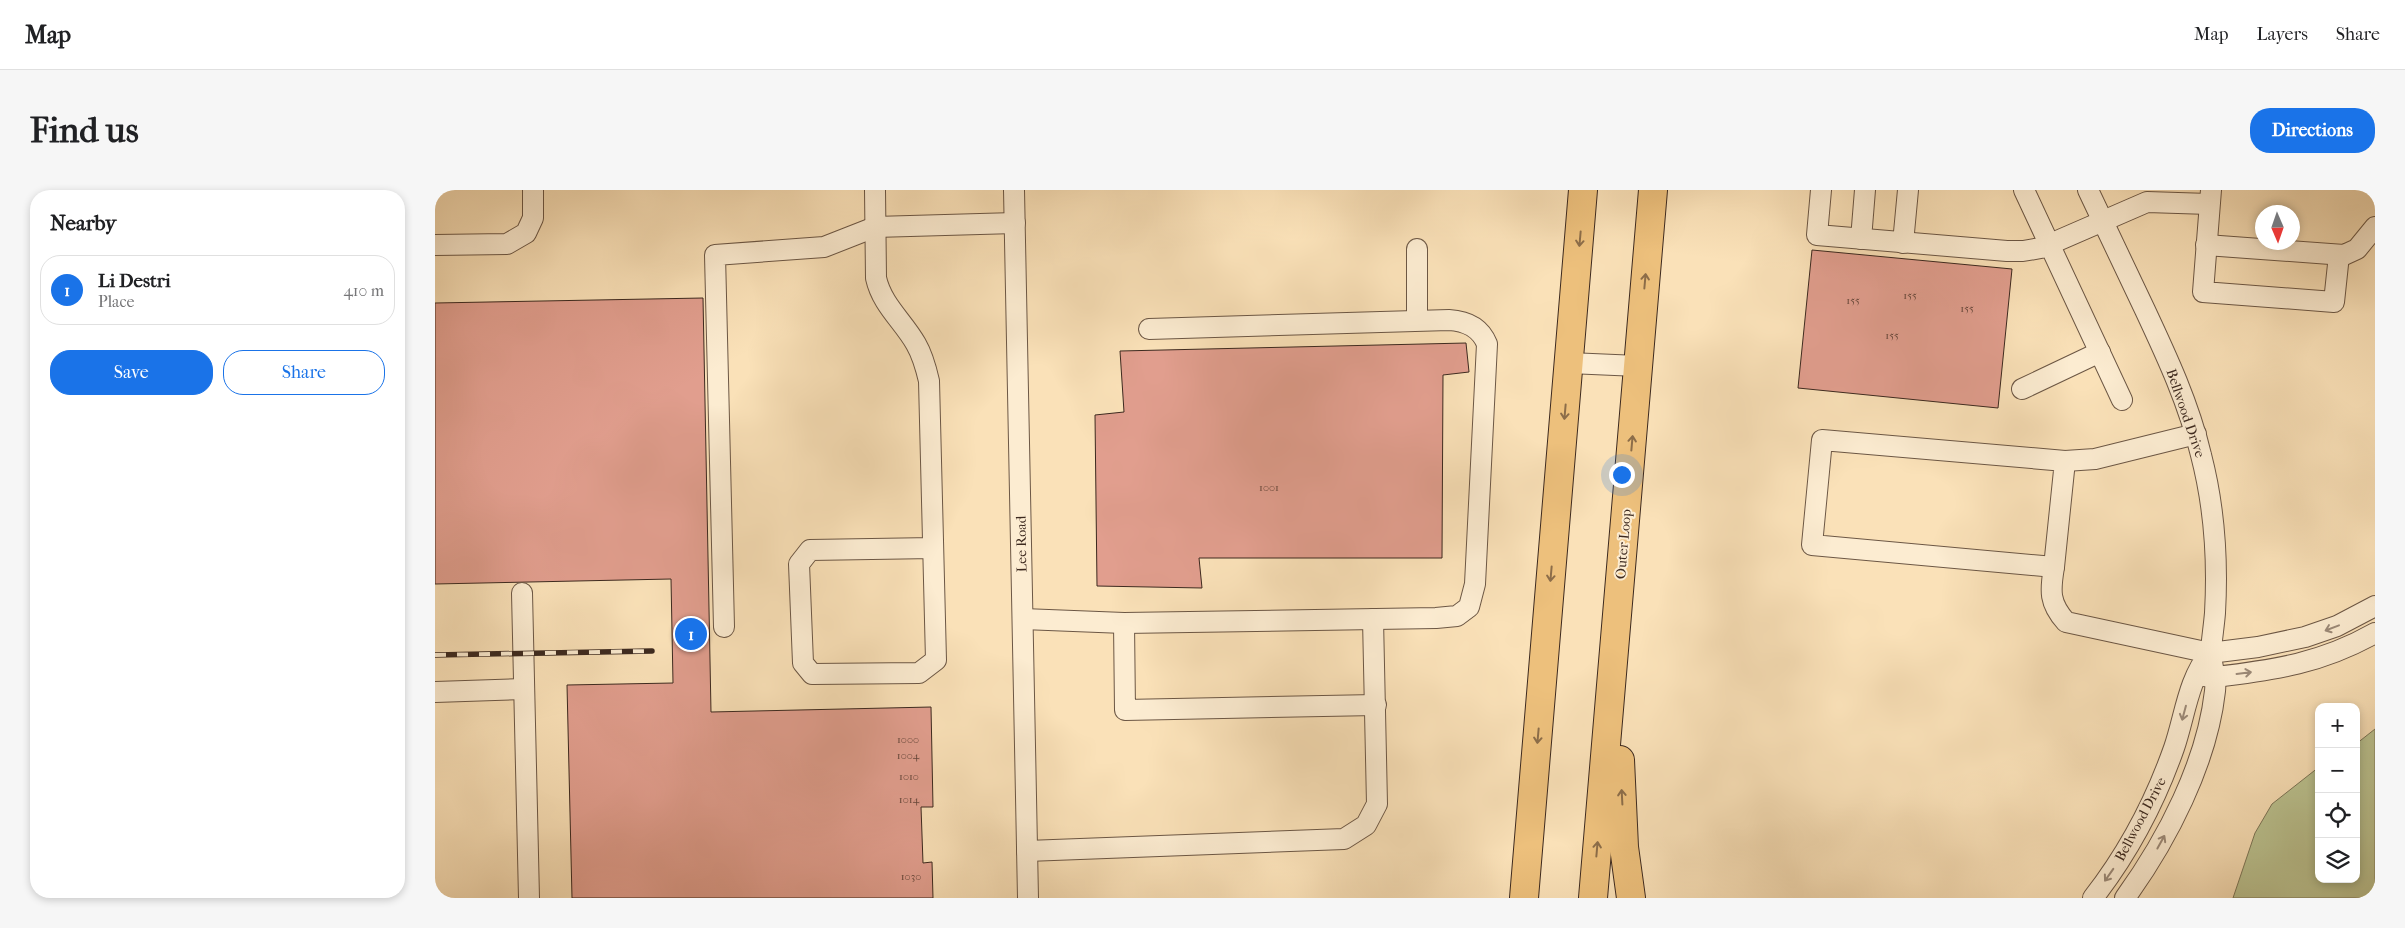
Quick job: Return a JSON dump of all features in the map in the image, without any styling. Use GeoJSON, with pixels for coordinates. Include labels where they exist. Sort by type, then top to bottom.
{"type":"FeatureCollection","features":[{"type":"Feature","properties":{"kind":"highway"},"geometry":{"type":"LineString","coordinates":[[1524,898],[1583,190]]}},
{"type":"Feature","properties":{"kind":"highway","name":"Outer Loop"},"geometry":{"type":"LineString","coordinates":[[1593,898],[1653,190]]}},
{"type":"Feature","properties":{"kind":"highway"},"geometry":{"type":"LineString","coordinates":[[1617,624],[1617,689],[1623,832],[1631,898]]}},
{"type":"Feature","properties":{"kind":"street"},"geometry":{"type":"LineString","coordinates":[[435,245],[507,244],[526,233],[533,218],[533,190]]}},
{"type":"Feature","properties":{"kind":"street"},"geometry":{"type":"LineString","coordinates":[[875,190],[876,278],[878,288],[885,301],[916,344],[925,364],[929,381],[936,660],[919,673],[812,674],[803,663],[799,564],[810,550],[933,548]]}},
{"type":"Feature","properties":{"kind":"street","name":"Lee Road"},"geometry":{"type":"LineString","coordinates":[[1014,190],[1028,898]]}},
{"type":"Feature","properties":{"kind":"street"},"geometry":{"type":"LineString","coordinates":[[1821,190],[1817,235],[2015,252],[2032,250],[2049,244],[2147,202],[2210,197],[2203,292],[2335,302],[2339,255]]}},
{"type":"Feature","properties":{"kind":"street"},"geometry":{"type":"LineString","coordinates":[[1861,239],[1865,190]]}},
{"type":"Feature","properties":{"kind":"street"},"geometry":{"type":"LineString","coordinates":[[1903,242],[1908,190]]}},
{"type":"Feature","properties":{"kind":"street"},"geometry":{"type":"LineString","coordinates":[[2024,190],[2122,400]]}},
{"type":"Feature","properties":{"kind":"street","name":"Bellwood Drive"},"geometry":{"type":"LineString","coordinates":[[2088,190],[2167,359],[2195,434],[2209,497],[2214,544],[2215,611],[2210,653],[2215,676],[2212,712],[2189,782],[2165,834],[2125,898]]}},
{"type":"Feature","properties":{"kind":"street"},"geometry":{"type":"LineString","coordinates":[[724,626],[715,255],[824,247],[875,227],[1015,223]]}},
{"type":"Feature","properties":{"kind":"street"},"geometry":{"type":"LineString","coordinates":[[2206,245],[2339,255],[2357,249],[2375,227]]}},
{"type":"Feature","properties":{"kind":"street"},"geometry":{"type":"LineString","coordinates":[[1417,249],[1417,320]]}},
{"type":"Feature","properties":{"kind":"street"},"geometry":{"type":"LineString","coordinates":[[1023,619],[1124,623],[1373,619],[1457,616],[1469,607],[1475,584],[1487,344],[1483,334],[1462,321],[1417,320],[1149,329]]}},
{"type":"Feature","properties":{"kind":"street"},"geometry":{"type":"LineString","coordinates":[[2022,389],[2100,352]]}},
{"type":"Feature","properties":{"kind":"street"},"geometry":{"type":"LineString","coordinates":[[1569,363],[1638,366]]}},
{"type":"Feature","properties":{"kind":"street"},"geometry":{"type":"LineString","coordinates":[[2054,567],[1812,545],[1822,440],[2065,461],[2095,459],[2195,434]]}},
{"type":"Feature","properties":{"kind":"street"},"geometry":{"type":"LineString","coordinates":[[2065,461],[2051,589],[2054,609],[2066,622],[2210,653],[2258,647],[2305,637],[2344,623],[2375,606]]}},
{"type":"Feature","properties":{"kind":"street"},"geometry":{"type":"LineString","coordinates":[[522,593],[529,898]]}},
{"type":"Feature","properties":{"kind":"street"},"geometry":{"type":"LineString","coordinates":[[1027,850],[1344,839],[1366,825],[1377,804],[1373,619]]}},
{"type":"Feature","properties":{"kind":"street"},"geometry":{"type":"LineString","coordinates":[[1124,623],[1125,710],[1376,705]]}},
{"type":"Feature","properties":{"kind":"street"},"geometry":{"type":"LineString","coordinates":[[2196,676],[2215,676],[2277,669],[2305,663],[2341,650],[2375,633]]}},
{"type":"Feature","properties":{"kind":"street","name":"Bellwood Drive"},"geometry":{"type":"LineString","coordinates":[[2093,898],[2128,847],[2154,798],[2174,748],[2196,676],[2210,653]]}},
{"type":"Feature","properties":{"kind":"street"},"geometry":{"type":"LineString","coordinates":[[435,692],[524,690]]}},
{"type":"Feature","properties":{"kind":"green space"},"geometry":{"type":"Polygon","coordinates":[[[2375,729],[2375,898],[2233,898],[2255,833],[2272,804],[2315,770],[2315,883],[2360,883],[2360,741],[2375,729]]]}},
{"type":"Feature","properties":{"kind":"building"},"geometry":{"type":"Polygon","coordinates":[[[1812,250],[2012,269],[1998,408],[1798,388],[1812,250]]]}},
{"type":"Feature","properties":{"kind":"building"},"geometry":{"type":"Polygon","coordinates":[[[703,298],[711,712],[931,707],[933,807],[921,807],[923,863],[932,862],[933,898],[572,898],[567,685],[673,683],[671,579],[435,584],[435,303],[703,298]]]}},
{"type":"Feature","properties":{"kind":"building"},"geometry":{"type":"Polygon","coordinates":[[[1466,343],[1469,372],[1443,375],[1442,558],[1199,558],[1202,588],[1097,586],[1095,415],[1124,412],[1120,351],[1466,343]]]}},
{"type":"Feature","properties":{"kind":"railway"},"geometry":{"type":"LineString","coordinates":[[435,655],[652,651]]}},
{"type":"Feature","properties":{"kind":"place","name":"Li Destri"},"geometry":{"type":"Point","coordinates":[691,634]}}]}
